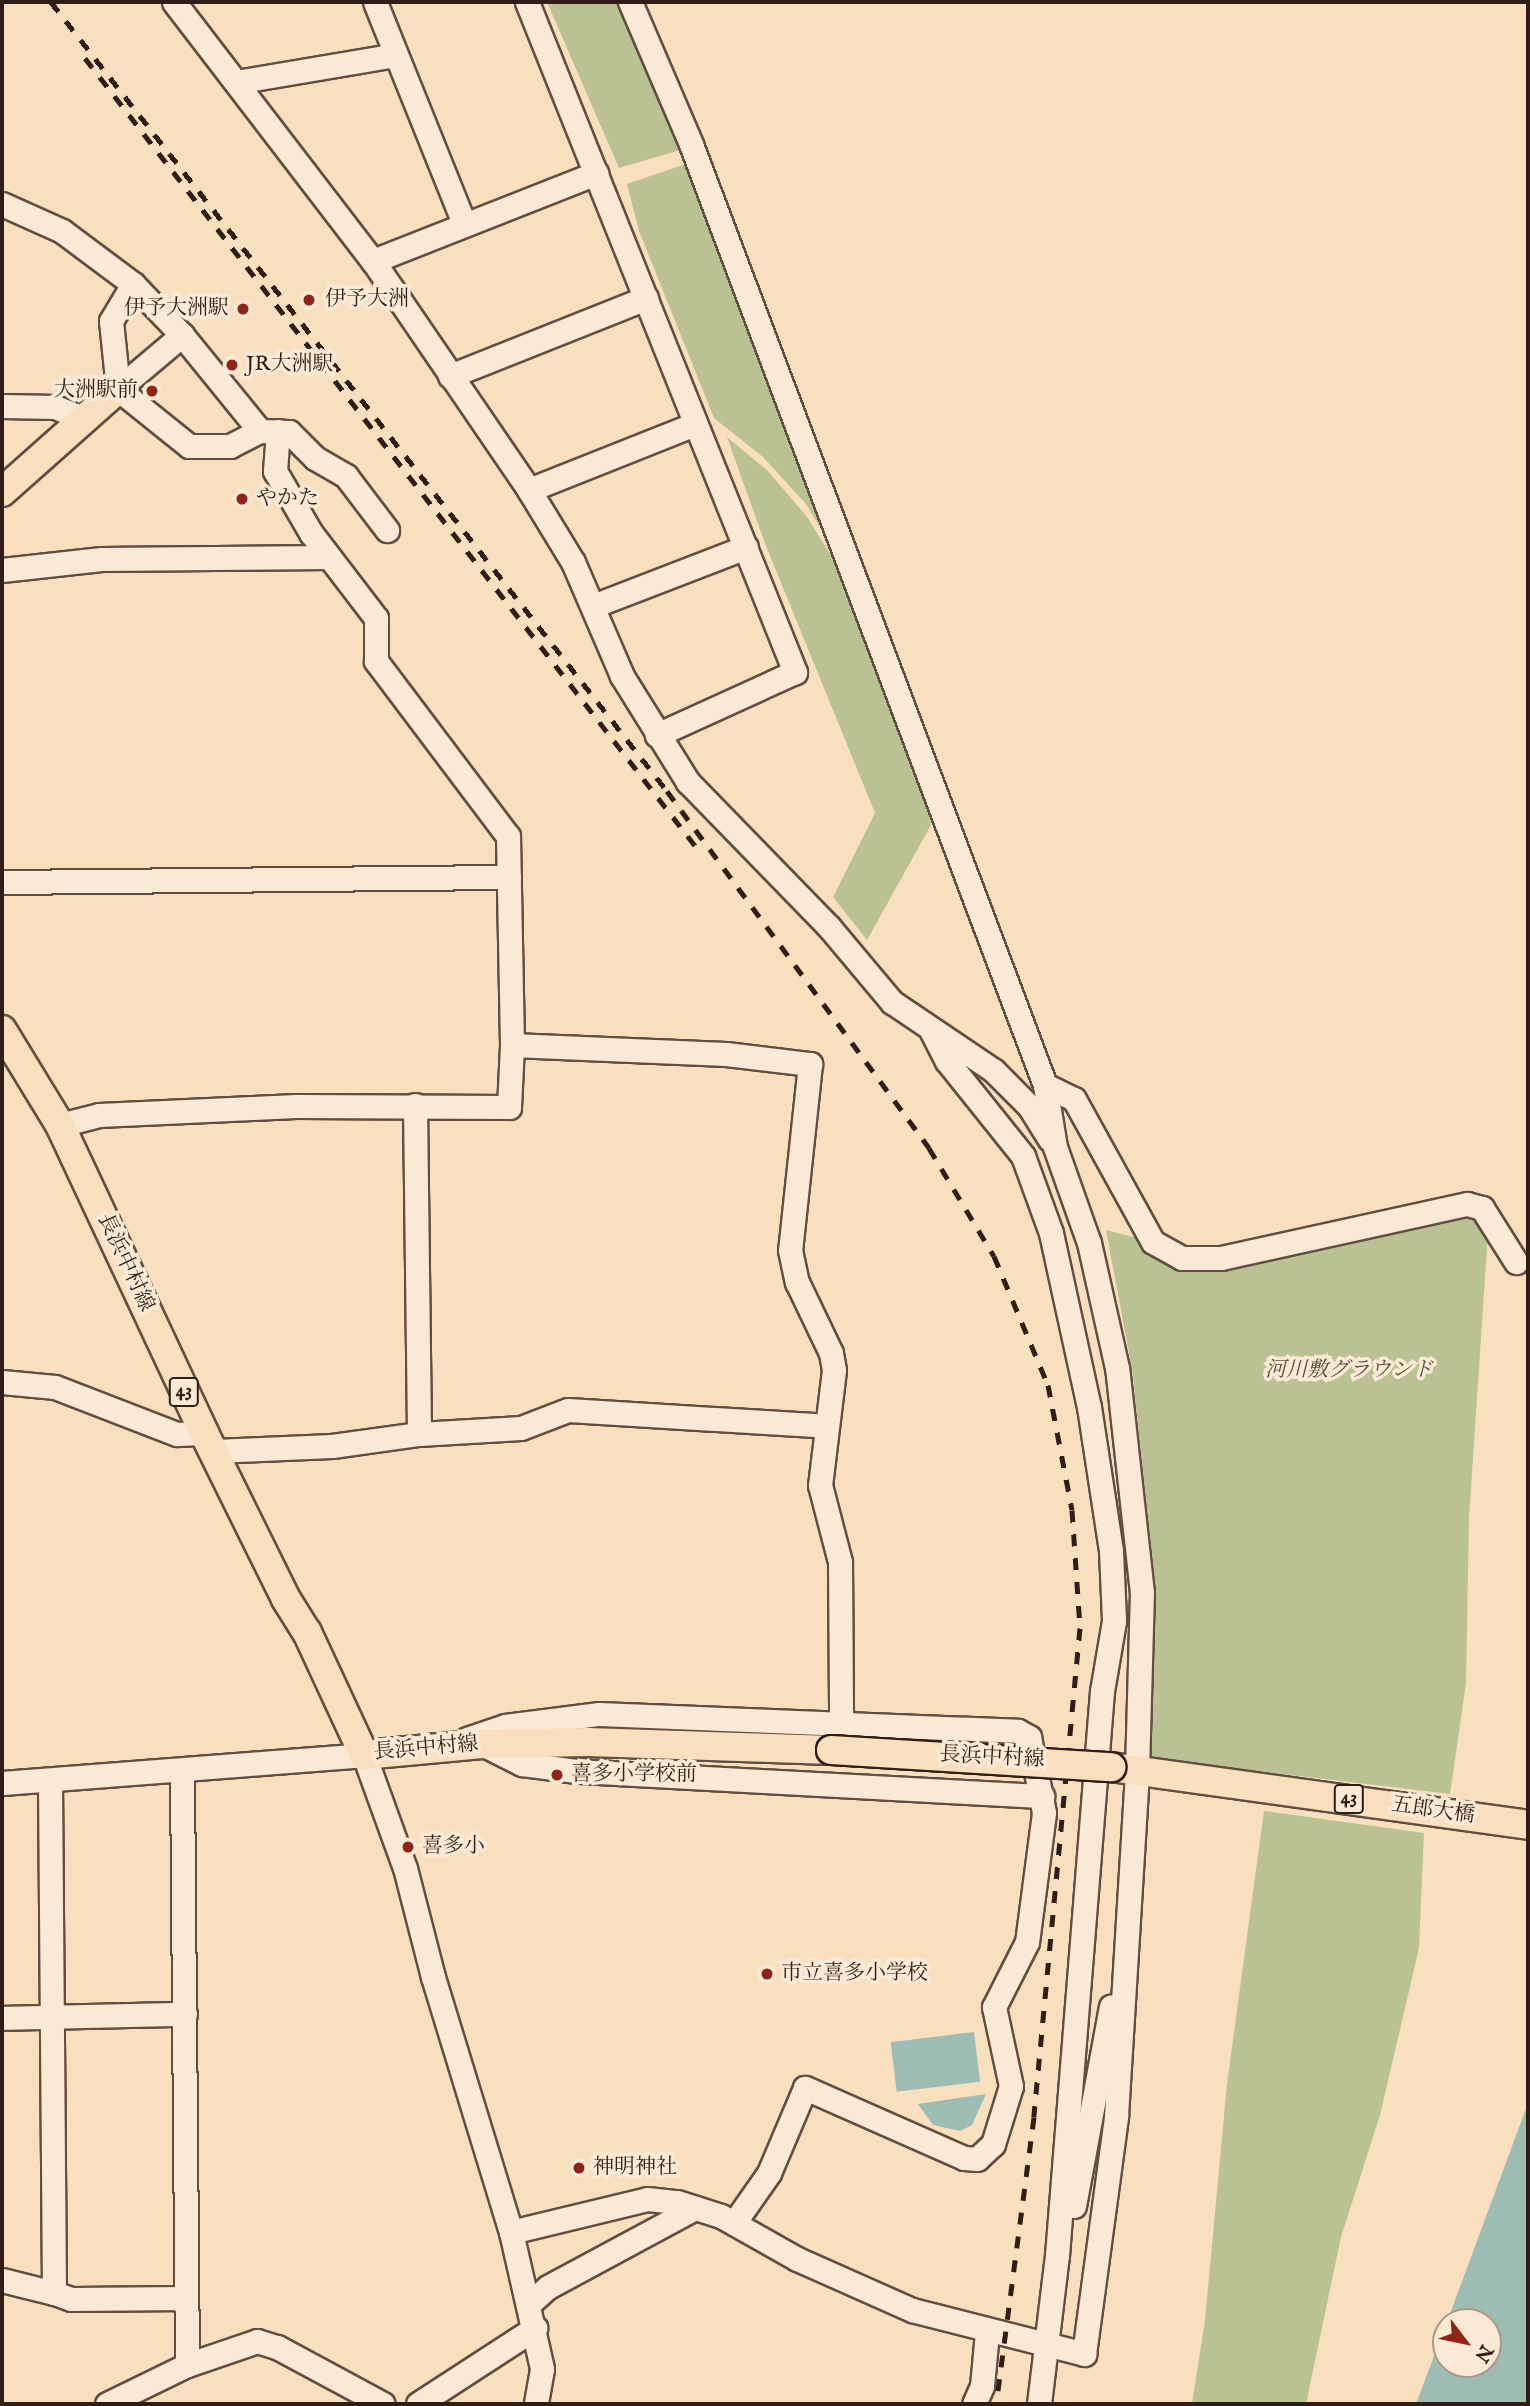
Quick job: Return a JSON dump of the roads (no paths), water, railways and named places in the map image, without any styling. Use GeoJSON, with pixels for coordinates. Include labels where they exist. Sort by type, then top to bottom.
{"type":"FeatureCollection","features":[{"type":"Feature","properties":{"kind":"main road"},"geometry":{"type":"LineString","coordinates":[[2,492],[118,389]]}},
{"type":"Feature","properties":{"kind":"main road","name":"長浜中村線"},"geometry":{"type":"LineString","coordinates":[[2,1030],[61,1125],[209,1442],[286,1599],[307,1632],[364,1755],[482,1744],[588,1742],[831,1750],[1171,1774]]}},
{"type":"Feature","properties":{"kind":"main road","name":"五郎大橋"},"geometry":{"type":"LineString","coordinates":[[1171,1774],[1528,1825]]}},
{"type":"Feature","properties":{"kind":"street"},"geometry":{"type":"LineString","coordinates":[[174,2],[373,261],[529,490],[573,562],[622,677],[688,782],[829,927],[892,1002],[993,1070],[1029,1106],[1055,1147]]}},
{"type":"Feature","properties":{"kind":"street"},"geometry":{"type":"LineString","coordinates":[[375,2],[464,223]]}},
{"type":"Feature","properties":{"kind":"street"},"geometry":{"type":"LineString","coordinates":[[527,2],[794,672],[657,735]]}},
{"type":"Feature","properties":{"kind":"street"},"geometry":{"type":"LineString","coordinates":[[511,2232],[647,2199],[695,2208],[734,2223],[797,2259],[912,2310],[987,2332],[1084,2354],[1116,2116],[1126,1958],[1124,1769],[1142,1593],[1117,1368],[1089,1243],[1055,1147],[1045,1085],[704,178],[630,2]]}},
{"type":"Feature","properties":{"kind":"street"},"geometry":{"type":"LineString","coordinates":[[236,82],[396,55]]}},
{"type":"Feature","properties":{"kind":"street"},"geometry":{"type":"LineString","coordinates":[[373,261],[596,173]]}},
{"type":"Feature","properties":{"kind":"street"},"geometry":{"type":"LineString","coordinates":[[2,204],[62,231],[133,284],[269,431],[275,471],[329,557],[376,618],[376,661],[508,836],[512,1045],[509,1107],[296,1106],[99,1115],[61,1125]]}},
{"type":"Feature","properties":{"kind":"street"},"geometry":{"type":"LineString","coordinates":[[133,284],[111,321],[118,389],[189,446],[230,446],[269,431],[289,432],[315,458],[346,476],[387,530]]}},
{"type":"Feature","properties":{"kind":"street"},"geometry":{"type":"LineString","coordinates":[[450,376],[646,298]]}},
{"type":"Feature","properties":{"kind":"street"},"geometry":{"type":"LineString","coordinates":[[118,389],[182,335]]}},
{"type":"Feature","properties":{"kind":"street"},"geometry":{"type":"LineString","coordinates":[[2,407],[55,407],[85,419]]}},
{"type":"Feature","properties":{"kind":"street"},"geometry":{"type":"LineString","coordinates":[[529,490],[695,424]]}},
{"type":"Feature","properties":{"kind":"street"},"geometry":{"type":"LineString","coordinates":[[593,606],[746,547]]}},
{"type":"Feature","properties":{"kind":"street"},"geometry":{"type":"LineString","coordinates":[[2,570],[101,559],[329,557]]}},
{"type":"Feature","properties":{"kind":"street"},"geometry":{"type":"LineString","coordinates":[[2,882],[509,877]]}},
{"type":"Feature","properties":{"kind":"street"},"geometry":{"type":"LineString","coordinates":[[931,1030],[947,1061],[1023,1156],[1051,1233],[1089,1407],[1111,1551],[1114,1620],[1102,1691],[1057,2255],[1039,2404]]}},
{"type":"Feature","properties":{"kind":"street"},"geometry":{"type":"LineString","coordinates":[[512,1045],[726,1054],[810,1064],[790,1250],[797,1282],[831,1353],[834,1370],[820,1485],[840,1562],[841,1723]]}},
{"type":"Feature","properties":{"kind":"street"},"geometry":{"type":"LineString","coordinates":[[1045,1085],[1074,1100],[1153,1242],[1182,1258],[1222,1258],[1467,1204],[1482,1208],[1516,1262]]}},
{"type":"Feature","properties":{"kind":"street"},"geometry":{"type":"LineString","coordinates":[[415,1105],[419,1434]]}},
{"type":"Feature","properties":{"kind":"street"},"geometry":{"type":"LineString","coordinates":[[2,1382],[55,1387],[177,1434],[209,1442],[332,1446],[419,1434],[521,1428],[568,1410],[827,1426]]}},
{"type":"Feature","properties":{"kind":"street"},"geometry":{"type":"LineString","coordinates":[[592,1772],[586,1758],[590,1728],[599,1714]]}},
{"type":"Feature","properties":{"kind":"street"},"geometry":{"type":"LineString","coordinates":[[440,1748],[505,1726],[599,1714],[1026,1733],[1044,1813],[1027,1942],[993,2007],[1011,2086],[993,2144],[976,2159],[964,2158],[805,2088],[769,2173],[734,2223]]}},
{"type":"Feature","properties":{"kind":"street"},"geometry":{"type":"LineString","coordinates":[[482,1744],[522,1764],[592,1772],[1042,1796]]}},
{"type":"Feature","properties":{"kind":"street"},"geometry":{"type":"LineString","coordinates":[[2,1783],[181,1772],[364,1755],[405,1868],[433,1977],[511,2232],[535,2328],[542,2369],[536,2404]]}},
{"type":"Feature","properties":{"kind":"street"},"geometry":{"type":"LineString","coordinates":[[181,1772],[187,2365]]}},
{"type":"Feature","properties":{"kind":"street"},"geometry":{"type":"LineString","coordinates":[[50,1782],[54,2293]]}},
{"type":"Feature","properties":{"kind":"street"},"geometry":{"type":"LineString","coordinates":[[1057,2255],[1070,2224],[1112,2000],[1126,1958]]}},
{"type":"Feature","properties":{"kind":"street"},"geometry":{"type":"LineString","coordinates":[[2,2018],[185,2014]]}},
{"type":"Feature","properties":{"kind":"street"},"geometry":{"type":"LineString","coordinates":[[529,2304],[548,2287],[695,2208]]}},
{"type":"Feature","properties":{"kind":"street"},"geometry":{"type":"LineString","coordinates":[[2,2280],[71,2298],[186,2298]]}},
{"type":"Feature","properties":{"kind":"street"},"geometry":{"type":"LineString","coordinates":[[418,2404],[535,2328]]}},
{"type":"Feature","properties":{"kind":"street"},"geometry":{"type":"LineString","coordinates":[[974,2404],[982,2386],[987,2332]]}},
{"type":"Feature","properties":{"kind":"street"},"geometry":{"type":"LineString","coordinates":[[107,2404],[187,2365],[257,2341],[277,2347],[383,2404]]}},
{"type":"Feature","properties":{"kind":"water"},"geometry":{"type":"Polygon","coordinates":[[[974,2032],[980,2082],[897,2092],[891,2042],[974,2032]]]}},
{"type":"Feature","properties":{"kind":"water"},"geometry":{"type":"Polygon","coordinates":[[[986,2094],[972,2125],[960,2131],[933,2125],[918,2104],[986,2094]]]}},
{"type":"Feature","properties":{"kind":"water"},"geometry":{"type":"Polygon","coordinates":[[[1528,2103],[1528,2404],[1416,2404],[1432,2361],[1432,2378],[1502,2378],[1502,2308],[1452,2308],[1528,2103]]]}},
{"type":"Feature","properties":{"kind":"railway"},"geometry":{"type":"LineString","coordinates":[[51,2],[667,791],[929,1148],[994,1256],[1048,1385],[1072,1510],[1080,1628],[1034,2117],[996,2404]]}},
{"type":"Feature","properties":{"kind":"railway"},"geometry":{"type":"LineString","coordinates":[[85,58],[700,852]]}},
{"type":"Feature","properties":{"kind":"place","name":"伊予大洲"},"geometry":{"type":"Point","coordinates":[309,300]}},
{"type":"Feature","properties":{"kind":"place","name":"伊予大洲駅"},"geometry":{"type":"Point","coordinates":[243,309]}},
{"type":"Feature","properties":{"kind":"place","name":"JR大洲駅"},"geometry":{"type":"Point","coordinates":[232,365]}},
{"type":"Feature","properties":{"kind":"place","name":"大洲駅前"},"geometry":{"type":"Point","coordinates":[152,391]}},
{"type":"Feature","properties":{"kind":"place","name":"やかた"},"geometry":{"type":"Point","coordinates":[242,499]}},
{"type":"Feature","properties":{"kind":"place","name":"喜多小学校前"},"geometry":{"type":"Point","coordinates":[557,1775]}},
{"type":"Feature","properties":{"kind":"place","name":"喜多小"},"geometry":{"type":"Point","coordinates":[408,1847]}},
{"type":"Feature","properties":{"kind":"place","name":"市立喜多小学校"},"geometry":{"type":"Point","coordinates":[767,1974]}},
{"type":"Feature","properties":{"kind":"place","name":"神明神社"},"geometry":{"type":"Point","coordinates":[579,2168]}},
{"type":"Feature","properties":{"kind":"park label","name":"河川敷グラウンド"},"geometry":{"type":"Point","coordinates":[1349,1371]}}]}
